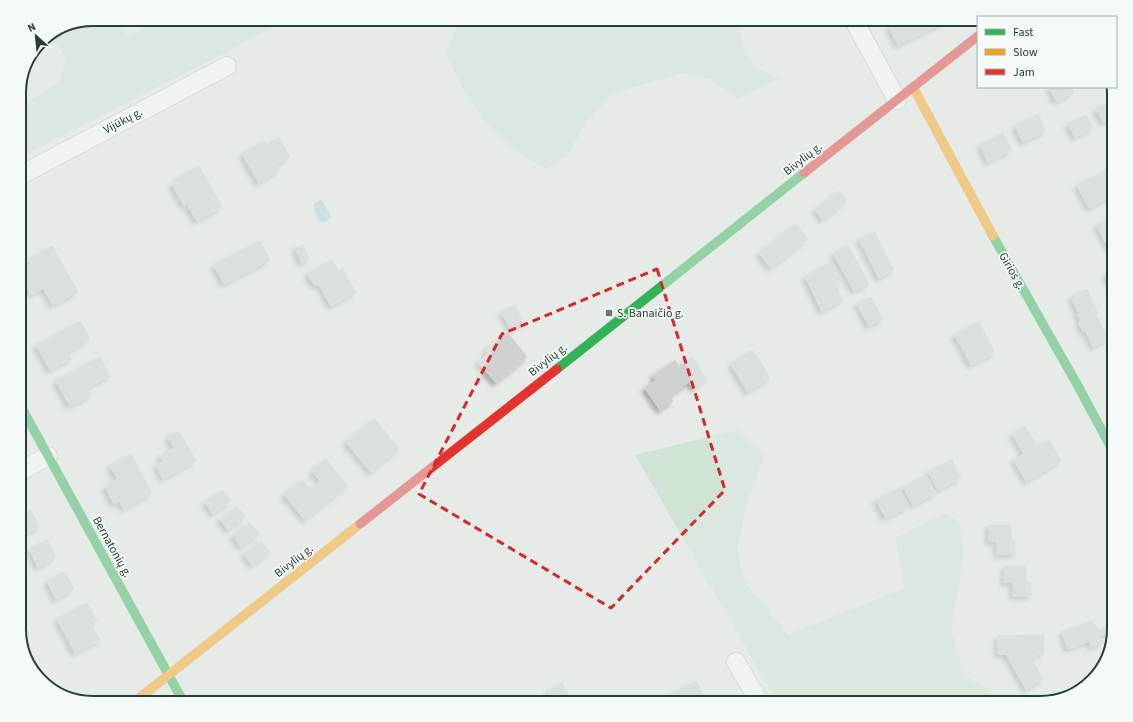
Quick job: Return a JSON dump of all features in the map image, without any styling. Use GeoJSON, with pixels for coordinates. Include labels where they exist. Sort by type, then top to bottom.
{"type":"FeatureCollection","features":[{"type":"Feature","properties":{"kind":"street"},"geometry":{"type":"LineString","coordinates":[[857,26],[897,100]]}},
{"type":"Feature","properties":{"kind":"street","name":"Bivylių g."},"geometry":{"type":"LineString","coordinates":[[142,696],[977,37]]}},
{"type":"Feature","properties":{"kind":"street","name":"Vijūkų g."},"geometry":{"type":"LineString","coordinates":[[26,172],[227,66]]}},
{"type":"Feature","properties":{"kind":"street","name":"Girios g."},"geometry":{"type":"LineString","coordinates":[[913,87],[979,212],[1107,440]]}},
{"type":"Feature","properties":{"kind":"street","name":"Bernatonių g."},"geometry":{"type":"LineString","coordinates":[[26,416],[180,696]]}},
{"type":"Feature","properties":{"kind":"street"},"geometry":{"type":"LineString","coordinates":[[26,468],[48,456]]}},
{"type":"Feature","properties":{"kind":"street"},"geometry":{"type":"LineString","coordinates":[[736,662],[756,696]]}},
{"type":"Feature","properties":{"kind":"highlighted area"},"geometry":{"type":"Polygon","coordinates":[[[657,269],[725,490],[611,608],[419,494],[502,334],[657,269]]]}},
{"type":"Feature","properties":{"kind":"green space"},"geometry":{"type":"Polygon","coordinates":[[[121,26],[128,36],[147,26],[276,26],[26,154],[26,102],[59,82],[67,59],[56,44],[56,37],[67,31],[80,27],[121,26]]]}},
{"type":"Feature","properties":{"kind":"green space"},"geometry":{"type":"Polygon","coordinates":[[[457,26],[741,26],[739,30],[743,47],[756,67],[779,79],[738,99],[711,79],[684,73],[613,93],[584,125],[568,155],[546,169],[519,153],[492,130],[466,94],[446,54],[457,26]]]}},
{"type":"Feature","properties":{"kind":"green space"},"geometry":{"type":"Polygon","coordinates":[[[737,430],[765,454],[747,504],[737,548],[744,581],[788,635],[905,588],[895,538],[946,513],[959,522],[964,552],[951,631],[965,676],[996,696],[774,696],[635,455],[737,430]]]}},
{"type":"Feature","properties":{"kind":"water"},"geometry":{"type":"Polygon","coordinates":[[[321,199],[331,216],[328,221],[322,223],[317,217],[314,206],[314,204],[321,199]]]}},
{"type":"Feature","properties":{"kind":"building"},"geometry":{"type":"Polygon","coordinates":[[[891,26],[937,26],[898,45],[889,27],[891,26]]]}},
{"type":"Feature","properties":{"kind":"building"},"geometry":{"type":"Polygon","coordinates":[[[1050,88],[1072,88],[1074,92],[1056,101],[1050,88]]]}},
{"type":"Feature","properties":{"kind":"building"},"geometry":{"type":"Polygon","coordinates":[[[1107,104],[1107,120],[1103,122],[1096,109],[1107,104]]]}},
{"type":"Feature","properties":{"kind":"building"},"geometry":{"type":"Polygon","coordinates":[[[1038,114],[1046,131],[1023,142],[1015,126],[1038,114]]]}},
{"type":"Feature","properties":{"kind":"building"},"geometry":{"type":"Polygon","coordinates":[[[1086,115],[1093,128],[1075,137],[1068,124],[1086,115]]]}},
{"type":"Feature","properties":{"kind":"building"},"geometry":{"type":"Polygon","coordinates":[[[1003,133],[1012,150],[988,162],[980,145],[1003,133]]]}},
{"type":"Feature","properties":{"kind":"building"},"geometry":{"type":"Polygon","coordinates":[[[279,137],[290,157],[276,165],[280,170],[259,183],[242,154],[264,141],[266,145],[279,137]]]}},
{"type":"Feature","properties":{"kind":"building"},"geometry":{"type":"Polygon","coordinates":[[[199,166],[222,207],[197,221],[187,204],[184,206],[172,184],[180,179],[179,177],[199,166]]]}},
{"type":"Feature","properties":{"kind":"building"},"geometry":{"type":"Polygon","coordinates":[[[1107,171],[1107,199],[1089,208],[1077,185],[1107,171]]]}},
{"type":"Feature","properties":{"kind":"building"},"geometry":{"type":"Polygon","coordinates":[[[839,191],[847,201],[823,220],[815,210],[839,191]]]}},
{"type":"Feature","properties":{"kind":"building"},"geometry":{"type":"Polygon","coordinates":[[[1107,220],[1107,245],[1097,225],[1107,220]]]}},
{"type":"Feature","properties":{"kind":"building"},"geometry":{"type":"Polygon","coordinates":[[[796,224],[808,239],[771,268],[759,253],[796,224]]]}},
{"type":"Feature","properties":{"kind":"building"},"geometry":{"type":"Polygon","coordinates":[[[874,232],[894,270],[879,278],[859,239],[874,232]]]}},
{"type":"Feature","properties":{"kind":"building"},"geometry":{"type":"Polygon","coordinates":[[[260,241],[270,260],[224,284],[214,265],[260,241]]]}},
{"type":"Feature","properties":{"kind":"building"},"geometry":{"type":"Polygon","coordinates":[[[303,245],[309,259],[302,263],[295,248],[303,245]]]}},
{"type":"Feature","properties":{"kind":"building"},"geometry":{"type":"Polygon","coordinates":[[[848,245],[869,284],[854,291],[833,253],[848,245]]]}},
{"type":"Feature","properties":{"kind":"building"},"geometry":{"type":"Polygon","coordinates":[[[52,246],[78,292],[53,305],[43,288],[31,295],[26,286],[26,267],[31,264],[28,260],[52,246]]]}},
{"type":"Feature","properties":{"kind":"building"},"geometry":{"type":"Polygon","coordinates":[[[332,260],[338,271],[343,269],[356,293],[331,306],[319,284],[315,286],[307,273],[332,260]]]}},
{"type":"Feature","properties":{"kind":"building"},"geometry":{"type":"Polygon","coordinates":[[[831,262],[841,281],[835,284],[843,300],[822,311],[805,276],[831,262]]]}},
{"type":"Feature","properties":{"kind":"building"},"geometry":{"type":"Polygon","coordinates":[[[1087,289],[1098,313],[1081,322],[1077,314],[1079,313],[1071,297],[1087,289]]]}},
{"type":"Feature","properties":{"kind":"building"},"geometry":{"type":"Polygon","coordinates":[[[871,297],[883,319],[869,326],[857,304],[871,297]]]}},
{"type":"Feature","properties":{"kind":"building"},"geometry":{"type":"Polygon","coordinates":[[[514,305],[524,322],[511,329],[501,312],[514,305]]]}},
{"type":"Feature","properties":{"kind":"building"},"geometry":{"type":"Polygon","coordinates":[[[1096,314],[1107,340],[1093,347],[1085,330],[1083,331],[1079,323],[1096,314]]]}},
{"type":"Feature","properties":{"kind":"building"},"geometry":{"type":"Polygon","coordinates":[[[80,321],[90,339],[67,352],[71,359],[50,370],[36,345],[80,321]]]}},
{"type":"Feature","properties":{"kind":"building"},"geometry":{"type":"Polygon","coordinates":[[[979,322],[995,353],[971,365],[955,335],[979,322]]]}},
{"type":"Feature","properties":{"kind":"building"},"geometry":{"type":"Polygon","coordinates":[[[507,332],[527,357],[496,383],[478,362],[488,353],[485,350],[507,332]]]}},
{"type":"Feature","properties":{"kind":"building"},"geometry":{"type":"Polygon","coordinates":[[[753,350],[770,378],[748,392],[731,364],[753,350]]]}},
{"type":"Feature","properties":{"kind":"building"},"geometry":{"type":"Polygon","coordinates":[[[100,357],[110,376],[87,388],[91,395],[70,406],[56,381],[100,357]]]}},
{"type":"Feature","properties":{"kind":"building"},"geometry":{"type":"Polygon","coordinates":[[[692,357],[707,379],[694,388],[689,382],[670,396],[673,401],[660,410],[645,388],[656,380],[653,376],[675,360],[679,366],[692,357]]]}},
{"type":"Feature","properties":{"kind":"building"},"geometry":{"type":"Polygon","coordinates":[[[375,419],[399,449],[371,472],[346,442],[375,419]]]}},
{"type":"Feature","properties":{"kind":"building"},"geometry":{"type":"Polygon","coordinates":[[[1025,426],[1037,446],[1049,440],[1061,461],[1026,481],[1014,460],[1024,454],[1012,434],[1025,426]]]}},
{"type":"Feature","properties":{"kind":"building"},"geometry":{"type":"Polygon","coordinates":[[[179,431],[196,461],[163,479],[156,465],[163,462],[159,456],[174,448],[168,437],[179,431]]]}},
{"type":"Feature","properties":{"kind":"building"},"geometry":{"type":"Polygon","coordinates":[[[131,454],[152,493],[124,509],[120,501],[114,504],[105,486],[118,479],[110,466],[131,454]]]}},
{"type":"Feature","properties":{"kind":"building"},"geometry":{"type":"Polygon","coordinates":[[[326,459],[347,486],[305,520],[284,494],[302,480],[310,489],[320,481],[312,471],[326,459]]]}},
{"type":"Feature","properties":{"kind":"building"},"geometry":{"type":"Polygon","coordinates":[[[952,460],[961,478],[938,490],[928,472],[952,460]]]}},
{"type":"Feature","properties":{"kind":"building"},"geometry":{"type":"Polygon","coordinates":[[[926,475],[936,493],[913,505],[903,487],[926,475]]]}},
{"type":"Feature","properties":{"kind":"building"},"geometry":{"type":"Polygon","coordinates":[[[899,488],[909,506],[886,518],[876,500],[899,488]]]}},
{"type":"Feature","properties":{"kind":"building"},"geometry":{"type":"Polygon","coordinates":[[[223,490],[231,501],[213,514],[205,502],[223,490]]]}},
{"type":"Feature","properties":{"kind":"building"},"geometry":{"type":"Polygon","coordinates":[[[237,506],[245,517],[228,530],[220,519],[237,506]]]}},
{"type":"Feature","properties":{"kind":"building"},"geometry":{"type":"Polygon","coordinates":[[[30,509],[39,527],[26,534],[26,511],[30,509]]]}},
{"type":"Feature","properties":{"kind":"building"},"geometry":{"type":"Polygon","coordinates":[[[250,523],[259,534],[241,547],[233,535],[250,523]]]}},
{"type":"Feature","properties":{"kind":"building"},"geometry":{"type":"Polygon","coordinates":[[[989,525],[1011,525],[1011,541],[1015,541],[1015,554],[997,554],[997,541],[989,541],[989,525]]]}},
{"type":"Feature","properties":{"kind":"building"},"geometry":{"type":"Polygon","coordinates":[[[47,540],[56,557],[38,567],[29,549],[47,540]]]}},
{"type":"Feature","properties":{"kind":"building"},"geometry":{"type":"Polygon","coordinates":[[[261,541],[270,552],[252,565],[244,554],[261,541]]]}},
{"type":"Feature","properties":{"kind":"building"},"geometry":{"type":"Polygon","coordinates":[[[1005,566],[1026,566],[1026,582],[1031,582],[1031,596],[1013,596],[1013,582],[1004,582],[1005,566]]]}},
{"type":"Feature","properties":{"kind":"building"},"geometry":{"type":"Polygon","coordinates":[[[65,572],[74,589],[56,599],[47,581],[65,572]]]}},
{"type":"Feature","properties":{"kind":"building"},"geometry":{"type":"Polygon","coordinates":[[[87,603],[97,621],[91,624],[100,640],[75,653],[57,619],[87,603]]]}},
{"type":"Feature","properties":{"kind":"building"},"geometry":{"type":"Polygon","coordinates":[[[1092,621],[1098,630],[1107,627],[1106,634],[1101,636],[1103,642],[1091,647],[1089,641],[1068,649],[1062,632],[1092,621]]]}},
{"type":"Feature","properties":{"kind":"building"},"geometry":{"type":"Polygon","coordinates":[[[1044,635],[1044,653],[1036,654],[1036,657],[1032,659],[1043,679],[1026,689],[1006,654],[998,654],[998,636],[1044,635]]]}},
{"type":"Feature","properties":{"kind":"building"},"geometry":{"type":"Polygon","coordinates":[[[696,681],[704,696],[666,696],[696,681]]]}},
{"type":"Feature","properties":{"kind":"building"},"geometry":{"type":"Polygon","coordinates":[[[562,683],[569,696],[550,696],[548,691],[562,683]]]}},
{"type":"Feature","properties":{"kind":"traffic: fast"},"geometry":{"type":"LineString","coordinates":[[557,369],[804,173]]}},
{"type":"Feature","properties":{"kind":"traffic: fast"},"geometry":{"type":"LineString","coordinates":[[993,236],[1107,440]]}},
{"type":"Feature","properties":{"kind":"traffic: fast"},"geometry":{"type":"LineString","coordinates":[[26,416],[180,696]]}},
{"type":"Feature","properties":{"kind":"traffic: slow"},"geometry":{"type":"LineString","coordinates":[[913,87],[993,236]]}},
{"type":"Feature","properties":{"kind":"traffic: slow"},"geometry":{"type":"LineString","coordinates":[[142,696],[360,524]]}},
{"type":"Feature","properties":{"kind":"traffic: jam"},"geometry":{"type":"LineString","coordinates":[[804,173],[977,37]]}},
{"type":"Feature","properties":{"kind":"traffic: jam"},"geometry":{"type":"LineString","coordinates":[[360,524],[557,369]]}},
{"type":"Feature","properties":{"kind":"place","name":"S. Banaičio g."},"geometry":{"type":"Point","coordinates":[609,313]}}]}
